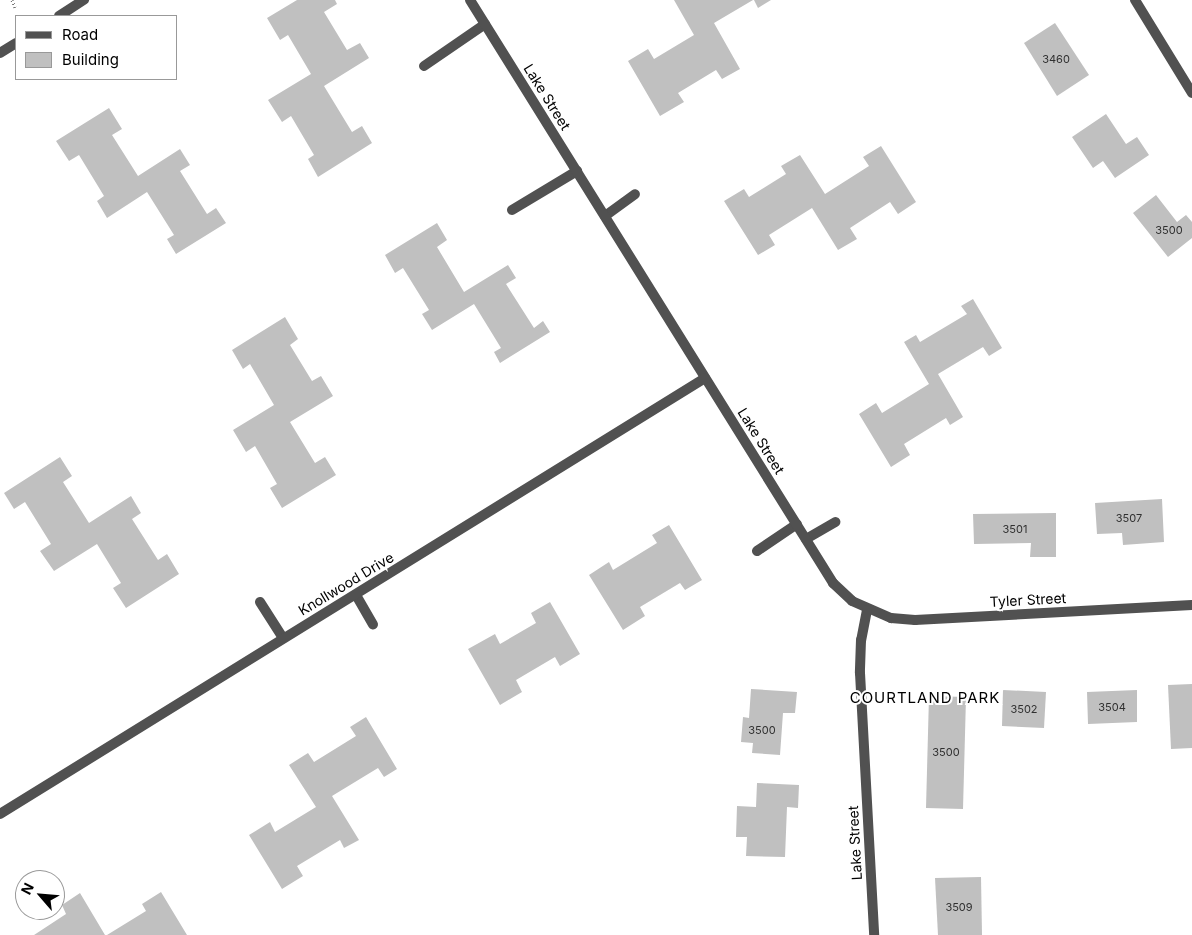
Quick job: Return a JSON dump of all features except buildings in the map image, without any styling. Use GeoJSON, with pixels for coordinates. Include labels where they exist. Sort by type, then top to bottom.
{"type":"FeatureCollection","features":[{"type":"Feature","properties":{"kind":"street"},"geometry":{"type":"LineString","coordinates":[[61,15],[84,0]]}},
{"type":"Feature","properties":{"kind":"street","name":"Lake Street"},"geometry":{"type":"LineString","coordinates":[[470,0],[833,583],[867,610],[861,640],[860,673],[874,935]]}},
{"type":"Feature","properties":{"kind":"street"},"geometry":{"type":"LineString","coordinates":[[1134,0],[1192,93]]}},
{"type":"Feature","properties":{"kind":"street"},"geometry":{"type":"LineString","coordinates":[[424,66],[485,24]]}},
{"type":"Feature","properties":{"kind":"street"},"geometry":{"type":"LineString","coordinates":[[0,53],[15,44]]}},
{"type":"Feature","properties":{"kind":"street"},"geometry":{"type":"LineString","coordinates":[[512,210],[577,171]]}},
{"type":"Feature","properties":{"kind":"street"},"geometry":{"type":"LineString","coordinates":[[605,216],[635,194]]}},
{"type":"Feature","properties":{"kind":"street","name":"Knollwood Drive"},"geometry":{"type":"LineString","coordinates":[[0,814],[705,378]]}},
{"type":"Feature","properties":{"kind":"street"},"geometry":{"type":"LineString","coordinates":[[806,539],[836,522]]}},
{"type":"Feature","properties":{"kind":"street"},"geometry":{"type":"LineString","coordinates":[[757,551],[796,524]]}},
{"type":"Feature","properties":{"kind":"street"},"geometry":{"type":"LineString","coordinates":[[356,595],[373,624]]}},
{"type":"Feature","properties":{"kind":"street"},"geometry":{"type":"LineString","coordinates":[[260,602],[283,638]]}},
{"type":"Feature","properties":{"kind":"street","name":"Tyler Street"},"geometry":{"type":"LineString","coordinates":[[867,610],[890,618],[915,620],[1192,606]]}},
{"type":"Feature","properties":{"kind":"path"},"geometry":{"type":"LineString","coordinates":[[12,0],[15,7]]}},
{"type":"Feature","properties":{"kind":"district","name":"COURTLAND PARK"},"geometry":{"type":"Point","coordinates":[925,698]}}]}
